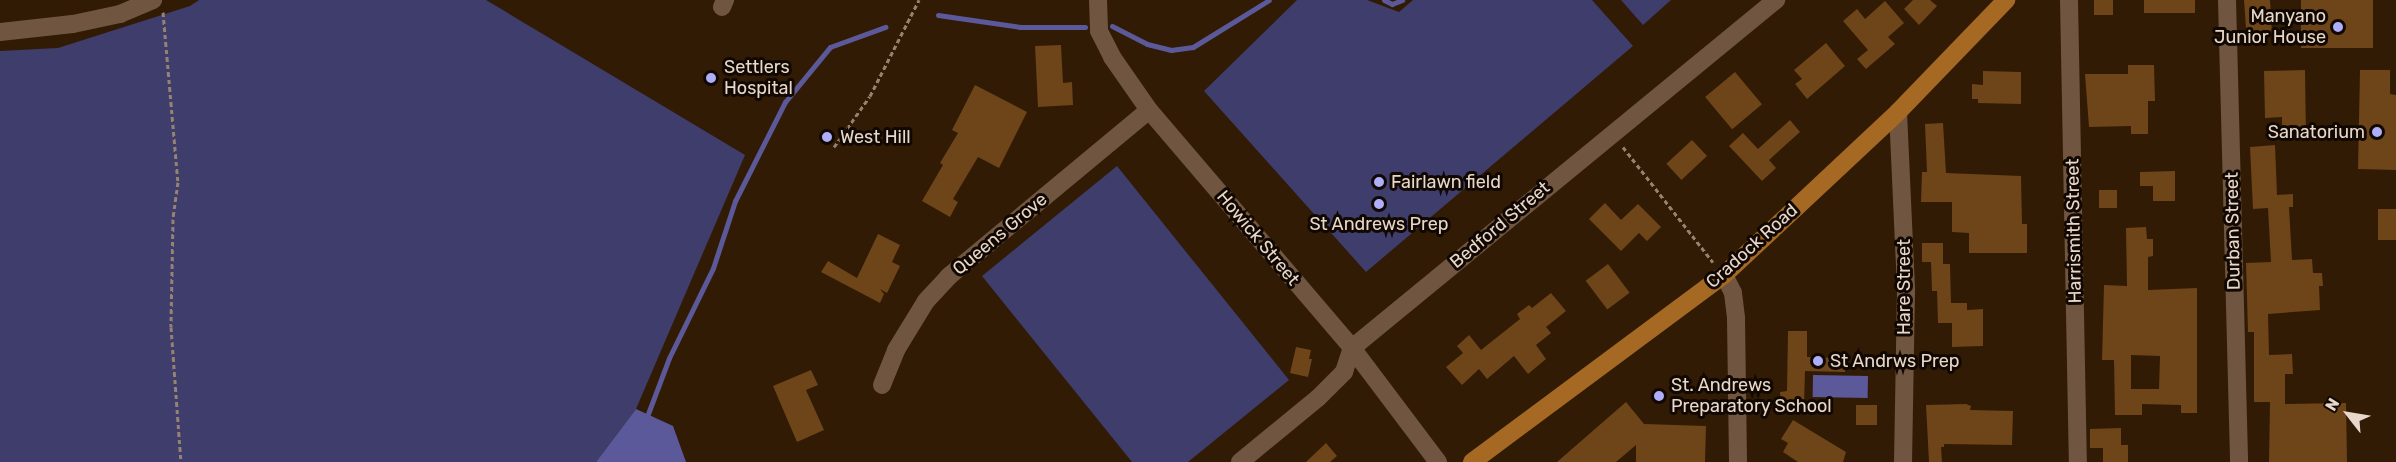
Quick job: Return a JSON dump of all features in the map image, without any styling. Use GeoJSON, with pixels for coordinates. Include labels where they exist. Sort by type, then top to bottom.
{"type":"FeatureCollection","features":[{"type":"Feature","properties":{"kind":"main road","name":"Cradock Road"},"geometry":{"type":"LineString","coordinates":[[1472,462],[1724,275],[1898,112],[2006,0]]}},
{"type":"Feature","properties":{"kind":"street","name":"Harrismith Street"},"geometry":{"type":"LineString","coordinates":[[2068,0],[2078,462]]}},
{"type":"Feature","properties":{"kind":"street","name":"Durban Street"},"geometry":{"type":"LineString","coordinates":[[2227,0],[2239,462]]}},
{"type":"Feature","properties":{"kind":"street","name":"Howick Street"},"geometry":{"type":"LineString","coordinates":[[1097,3],[1099,31],[1112,57],[1149,110],[1352,348],[1438,462]]}},
{"type":"Feature","properties":{"kind":"street","name":"Bedford Street"},"geometry":{"type":"LineString","coordinates":[[1240,462],[1318,398],[1344,372],[1352,348],[1765,3]]}},
{"type":"Feature","properties":{"kind":"street"},"geometry":{"type":"LineString","coordinates":[[0,32],[74,24],[158,6]]}},
{"type":"Feature","properties":{"kind":"street","name":"Queens Grove"},"geometry":{"type":"LineString","coordinates":[[882,385],[896,350],[926,301],[948,277],[1149,110]]}},
{"type":"Feature","properties":{"kind":"street","name":"Hare Street"},"geometry":{"type":"LineString","coordinates":[[1898,112],[1906,291],[1903,462]]}},
{"type":"Feature","properties":{"kind":"street"},"geometry":{"type":"LineString","coordinates":[[1724,275],[1732,293],[1736,318],[1738,462]]}},
{"type":"Feature","properties":{"kind":"path"},"geometry":{"type":"LineString","coordinates":[[834,147],[870,96],[919,0]]}},
{"type":"Feature","properties":{"kind":"path"},"geometry":{"type":"LineString","coordinates":[[158,6],[178,182],[173,219],[171,327],[181,462]]}},
{"type":"Feature","properties":{"kind":"path"},"geometry":{"type":"LineString","coordinates":[[1611,133],[1724,275]]}},
{"type":"Feature","properties":{"kind":"shaded area"},"geometry":{"type":"Polygon","coordinates":[[[199,0],[486,0],[745,155],[636,409],[596,462],[0,462],[0,51],[58,48],[190,6],[199,0]]]}},
{"type":"Feature","properties":{"kind":"shaded area","name":"Fairlawn field"},"geometry":{"type":"Polygon","coordinates":[[[1297,0],[1367,0],[1399,12],[1413,0],[1592,0],[1633,46],[1366,272],[1204,91],[1297,0]]]}},
{"type":"Feature","properties":{"kind":"shaded area"},"geometry":{"type":"Polygon","coordinates":[[[1621,0],[1671,0],[1643,25],[1621,0]]]}},
{"type":"Feature","properties":{"kind":"shaded area"},"geometry":{"type":"Polygon","coordinates":[[[1117,166],[1289,380],[1188,462],[1132,462],[982,276],[1117,166]]]}},
{"type":"Feature","properties":{"kind":"shaded area"},"geometry":{"type":"Polygon","coordinates":[[[1813,375],[1868,376],[1868,398],[1813,397],[1813,375]]]}},
{"type":"Feature","properties":{"kind":"shaded area"},"geometry":{"type":"Polygon","coordinates":[[[636,409],[673,426],[686,462],[596,462],[636,409]]]}},
{"type":"Feature","properties":{"kind":"building"},"geometry":{"type":"Polygon","coordinates":[[[1913,0],[1930,0],[1937,6],[1919,25],[1904,9],[1913,0]]]}},
{"type":"Feature","properties":{"kind":"building"},"geometry":{"type":"Polygon","coordinates":[[[2094,0],[2113,0],[2113,15],[2094,15],[2094,0]]]}},
{"type":"Feature","properties":{"kind":"building"},"geometry":{"type":"Polygon","coordinates":[[[2144,0],[2195,0],[2195,13],[2144,13],[2144,0]]]}},
{"type":"Feature","properties":{"kind":"building"},"geometry":{"type":"Polygon","coordinates":[[[2244,0],[2270,0],[2272,34],[2268,34],[2268,41],[2247,42],[2244,0]]]}},
{"type":"Feature","properties":{"kind":"building","name":"Manyano Junior House"},"geometry":{"type":"Polygon","coordinates":[[[2301,0],[2373,0],[2373,48],[2301,48],[2301,0]]]}},
{"type":"Feature","properties":{"kind":"building"},"geometry":{"type":"Polygon","coordinates":[[[1885,1],[1904,23],[1888,37],[1895,44],[1866,69],[1857,59],[1868,50],[1843,21],[1857,9],[1865,19],[1885,1]]]}},
{"type":"Feature","properties":{"kind":"building"},"geometry":{"type":"Polygon","coordinates":[[[1826,43],[1845,66],[1807,99],[1795,84],[1802,79],[1794,70],[1826,43]]]}},
{"type":"Feature","properties":{"kind":"building"},"geometry":{"type":"Polygon","coordinates":[[[1061,45],[1063,83],[1072,82],[1073,105],[1038,107],[1035,46],[1061,45]]]}},
{"type":"Feature","properties":{"kind":"building"},"geometry":{"type":"Polygon","coordinates":[[[2128,65],[2154,65],[2155,101],[2148,101],[2148,134],[2131,134],[2131,126],[2089,127],[2085,74],[2128,74],[2128,65]]]}},
{"type":"Feature","properties":{"kind":"building"},"geometry":{"type":"Polygon","coordinates":[[[2305,70],[2306,137],[2282,138],[2282,117],[2265,118],[2264,71],[2305,70]]]}},
{"type":"Feature","properties":{"kind":"building","name":"Sanatorium"},"geometry":{"type":"Polygon","coordinates":[[[2360,70],[2390,70],[2390,94],[2396,95],[2396,170],[2358,169],[2360,70]]]}},
{"type":"Feature","properties":{"kind":"building"},"geometry":{"type":"Polygon","coordinates":[[[1983,71],[2021,72],[2021,104],[1978,103],[1978,99],[1972,99],[1972,84],[1983,85],[1983,71]]]}},
{"type":"Feature","properties":{"kind":"building"},"geometry":{"type":"Polygon","coordinates":[[[1735,72],[1762,104],[1732,129],[1705,97],[1735,72]]]}},
{"type":"Feature","properties":{"kind":"building"},"geometry":{"type":"Polygon","coordinates":[[[975,85],[1027,112],[999,168],[978,157],[953,199],[958,202],[950,217],[922,201],[943,165],[940,163],[958,133],[952,130],[975,85]]]}},
{"type":"Feature","properties":{"kind":"building"},"geometry":{"type":"Polygon","coordinates":[[[1790,120],[1800,132],[1769,160],[1776,168],[1762,181],[1729,146],[1743,133],[1758,149],[1790,120]]]}},
{"type":"Feature","properties":{"kind":"building"},"geometry":{"type":"Polygon","coordinates":[[[1943,123],[1946,173],[2021,176],[2022,224],[2027,224],[2027,253],[1969,253],[1969,233],[1952,232],[1952,202],[1921,202],[1922,172],[1927,172],[1925,124],[1943,123]]]}},
{"type":"Feature","properties":{"kind":"building"},"geometry":{"type":"Polygon","coordinates":[[[1692,140],[1707,156],[1681,180],[1666,164],[1692,140]]]}},
{"type":"Feature","properties":{"kind":"building"},"geometry":{"type":"Polygon","coordinates":[[[2275,145],[2277,195],[2293,194],[2293,207],[2289,207],[2292,260],[2312,259],[2313,273],[2322,273],[2323,286],[2319,286],[2320,310],[2268,314],[2269,355],[2292,354],[2293,374],[2285,374],[2285,404],[2346,403],[2347,462],[2269,462],[2270,402],[2254,402],[2254,332],[2248,332],[2246,263],[2271,262],[2268,208],[2253,209],[2250,147],[2275,145]]]}},
{"type":"Feature","properties":{"kind":"building"},"geometry":{"type":"Polygon","coordinates":[[[2175,171],[2175,201],[2153,201],[2153,186],[2140,186],[2140,172],[2175,171]]]}},
{"type":"Feature","properties":{"kind":"building"},"geometry":{"type":"Polygon","coordinates":[[[2099,190],[2117,190],[2117,208],[2099,208],[2099,190]]]}},
{"type":"Feature","properties":{"kind":"building"},"geometry":{"type":"Polygon","coordinates":[[[1605,203],[1621,220],[1638,204],[1661,227],[1647,241],[1639,233],[1621,251],[1589,219],[1605,203]]]}},
{"type":"Feature","properties":{"kind":"building"},"geometry":{"type":"Polygon","coordinates":[[[2378,209],[2396,209],[2396,240],[2378,240],[2378,209]]]}},
{"type":"Feature","properties":{"kind":"building"},"geometry":{"type":"Polygon","coordinates":[[[2146,227],[2147,239],[2153,239],[2153,256],[2148,257],[2148,290],[2197,288],[2197,413],[2181,413],[2181,405],[2142,404],[2142,415],[2115,415],[2114,360],[2102,360],[2104,285],[2127,286],[2126,228],[2146,227]],[[2131,355],[2131,389],[2159,389],[2160,356],[2131,355]]]}},
{"type":"Feature","properties":{"kind":"building"},"geometry":{"type":"Polygon","coordinates":[[[878,234],[900,245],[892,262],[900,266],[887,293],[880,289],[884,294],[880,303],[821,272],[828,261],[857,278],[878,234]]]}},
{"type":"Feature","properties":{"kind":"building"},"geometry":{"type":"Polygon","coordinates":[[[1922,243],[1943,243],[1943,264],[1950,264],[1951,303],[1967,303],[1967,310],[1983,309],[1983,346],[1952,347],[1952,323],[1938,323],[1937,291],[1932,291],[1931,262],[1922,262],[1922,243]]]}},
{"type":"Feature","properties":{"kind":"building"},"geometry":{"type":"Polygon","coordinates":[[[1608,264],[1630,293],[1607,310],[1586,281],[1608,264]]]}},
{"type":"Feature","properties":{"kind":"building"},"geometry":{"type":"Polygon","coordinates":[[[1551,293],[1566,311],[1546,327],[1551,333],[1536,345],[1546,359],[1528,374],[1514,356],[1487,379],[1479,369],[1462,385],[1446,367],[1463,353],[1457,346],[1469,335],[1481,350],[1520,319],[1517,314],[1529,305],[1532,308],[1551,293]]]}},
{"type":"Feature","properties":{"kind":"building"},"geometry":{"type":"Polygon","coordinates":[[[1788,331],[1807,331],[1807,357],[1845,358],[1845,372],[1805,371],[1804,405],[1781,406],[1780,392],[1787,391],[1788,331]]]}},
{"type":"Feature","properties":{"kind":"building"},"geometry":{"type":"Polygon","coordinates":[[[1296,347],[1311,350],[1309,359],[1312,359],[1308,377],[1290,373],[1296,347]]]}},
{"type":"Feature","properties":{"kind":"building"},"geometry":{"type":"Polygon","coordinates":[[[811,370],[818,385],[806,390],[824,430],[797,442],[773,386],[811,370]]]}},
{"type":"Feature","properties":{"kind":"building"},"geometry":{"type":"Polygon","coordinates":[[[1626,402],[1644,424],[1706,426],[1705,462],[1636,462],[1636,445],[1616,462],[1557,462],[1626,402]]]}},
{"type":"Feature","properties":{"kind":"building"},"geometry":{"type":"Polygon","coordinates":[[[1966,404],[1971,406],[1970,410],[2013,411],[2012,445],[1944,444],[1944,447],[1941,447],[1942,462],[1929,462],[1926,405],[1966,404]]]}},
{"type":"Feature","properties":{"kind":"building"},"geometry":{"type":"Polygon","coordinates":[[[1856,405],[1877,405],[1877,425],[1856,425],[1856,405]]]}},
{"type":"Feature","properties":{"kind":"building"},"geometry":{"type":"Polygon","coordinates":[[[1793,420],[1846,452],[1843,462],[1798,462],[1783,452],[1788,443],[1781,439],[1793,420]]]}},
{"type":"Feature","properties":{"kind":"building"},"geometry":{"type":"Polygon","coordinates":[[[2121,428],[2121,445],[2128,445],[2128,462],[2103,462],[2103,448],[2090,448],[2090,429],[2121,428]]]}},
{"type":"Feature","properties":{"kind":"building"},"geometry":{"type":"Polygon","coordinates":[[[1326,443],[1337,456],[1330,462],[1306,462],[1326,443]]]}},
{"type":"Feature","properties":{"kind":"waterway"},"geometry":{"type":"LineString","coordinates":[[1112,26],[1147,44],[1171,50],[1193,47],[1269,0]]}},
{"type":"Feature","properties":{"kind":"waterway"},"geometry":{"type":"LineString","coordinates":[[1384,0],[1392,4],[1402,0]]}},
{"type":"Feature","properties":{"kind":"waterway"},"geometry":{"type":"LineString","coordinates":[[938,15],[1020,27],[1085,27]]}},
{"type":"Feature","properties":{"kind":"waterway"},"geometry":{"type":"LineString","coordinates":[[646,419],[669,358],[713,268],[735,201],[785,102],[830,47],[885,27]]}},
{"type":"Feature","properties":{"kind":"place","name":"Manyano Junior House"},"geometry":{"type":"Point","coordinates":[2338,27]}},
{"type":"Feature","properties":{"kind":"place","name":"Settlers Hospital"},"geometry":{"type":"Point","coordinates":[711,78]}},
{"type":"Feature","properties":{"kind":"place","name":"Sanatorium"},"geometry":{"type":"Point","coordinates":[2377,132]}},
{"type":"Feature","properties":{"kind":"place","name":"West Hill"},"geometry":{"type":"Point","coordinates":[827,137]}},
{"type":"Feature","properties":{"kind":"place","name":"Fairlawn field"},"geometry":{"type":"Point","coordinates":[1379,182]}},
{"type":"Feature","properties":{"kind":"place","name":"St Andrews Prep"},"geometry":{"type":"Point","coordinates":[1379,204]}},
{"type":"Feature","properties":{"kind":"place","name":"St Andrws Prep"},"geometry":{"type":"Point","coordinates":[1818,361]}},
{"type":"Feature","properties":{"kind":"place","name":"St. Andrews Preparatory School"},"geometry":{"type":"Point","coordinates":[1659,396]}}]}
